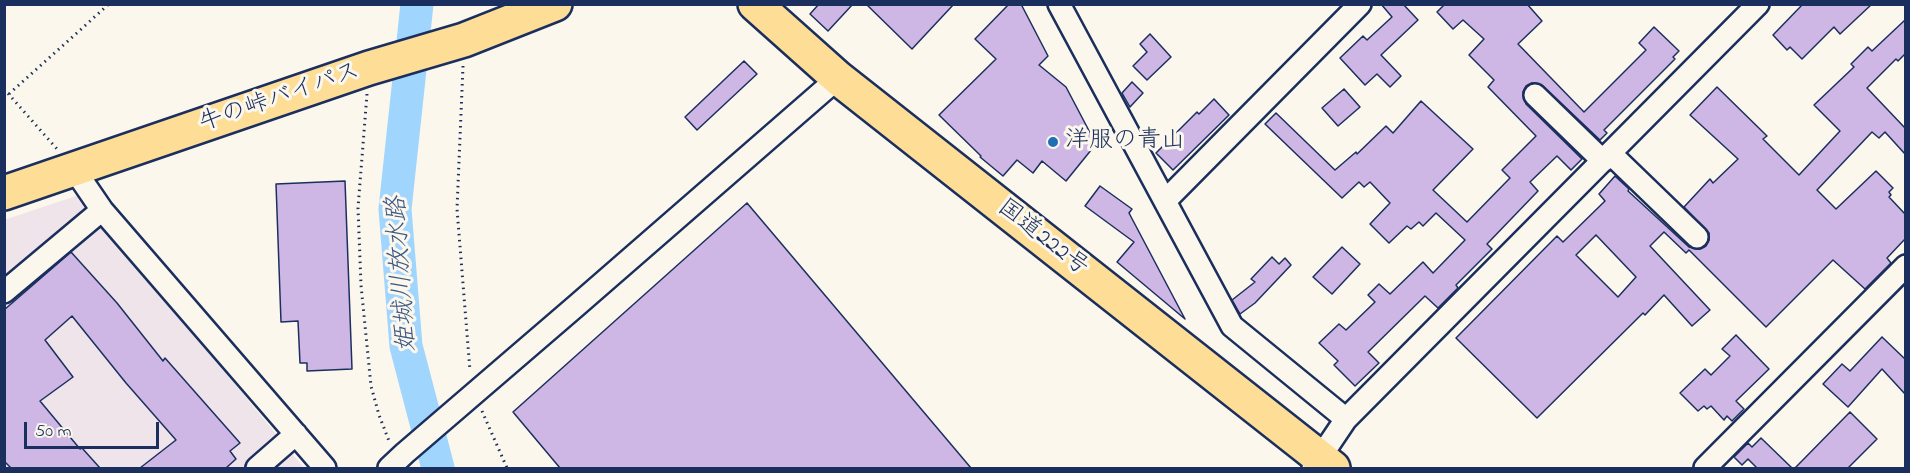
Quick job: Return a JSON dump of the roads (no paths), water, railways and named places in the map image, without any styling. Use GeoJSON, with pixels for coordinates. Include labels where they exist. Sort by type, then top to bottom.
{"type":"FeatureCollection","features":[{"type":"Feature","properties":{"kind":"highway","name":"牛の峠バイパス"},"geometry":{"type":"LineString","coordinates":[[4,193],[369,68],[464,40],[555,4]]}},
{"type":"Feature","properties":{"kind":"highway","name":"国道222号"},"geometry":{"type":"LineString","coordinates":[[755,4],[838,78],[1322,465]]}},
{"type":"Feature","properties":{"kind":"street"},"geometry":{"type":"LineString","coordinates":[[1059,4],[1232,326],[1347,419]]}},
{"type":"Feature","properties":{"kind":"street"},"geometry":{"type":"LineString","coordinates":[[1165,201],[1360,4]]}},
{"type":"Feature","properties":{"kind":"street"},"geometry":{"type":"LineString","coordinates":[[1322,465],[1347,419],[1758,4]]}},
{"type":"Feature","properties":{"kind":"street"},"geometry":{"type":"LineString","coordinates":[[398,459],[838,78]]}},
{"type":"Feature","properties":{"kind":"street"},"geometry":{"type":"LineString","coordinates":[[1535,95],[1697,237]]}},
{"type":"Feature","properties":{"kind":"street"},"geometry":{"type":"LineString","coordinates":[[74,169],[102,210],[325,468]]}},
{"type":"Feature","properties":{"kind":"street"},"geometry":{"type":"LineString","coordinates":[[4,292],[102,210]]}},
{"type":"Feature","properties":{"kind":"street"},"geometry":{"type":"LineString","coordinates":[[1705,468],[1905,266]]}},
{"type":"Feature","properties":{"kind":"street"},"geometry":{"type":"LineString","coordinates":[[257,468],[296,434]]}},
{"type":"Feature","properties":{"kind":"waterway","name":"姫城川放水路"},"geometry":{"type":"LineString","coordinates":[[417,4],[395,209],[406,346],[438,468]]}},
{"type":"Feature","properties":{"kind":"place","name":"洋服の青山"},"geometry":{"type":"Point","coordinates":[1053,142]}}]}
